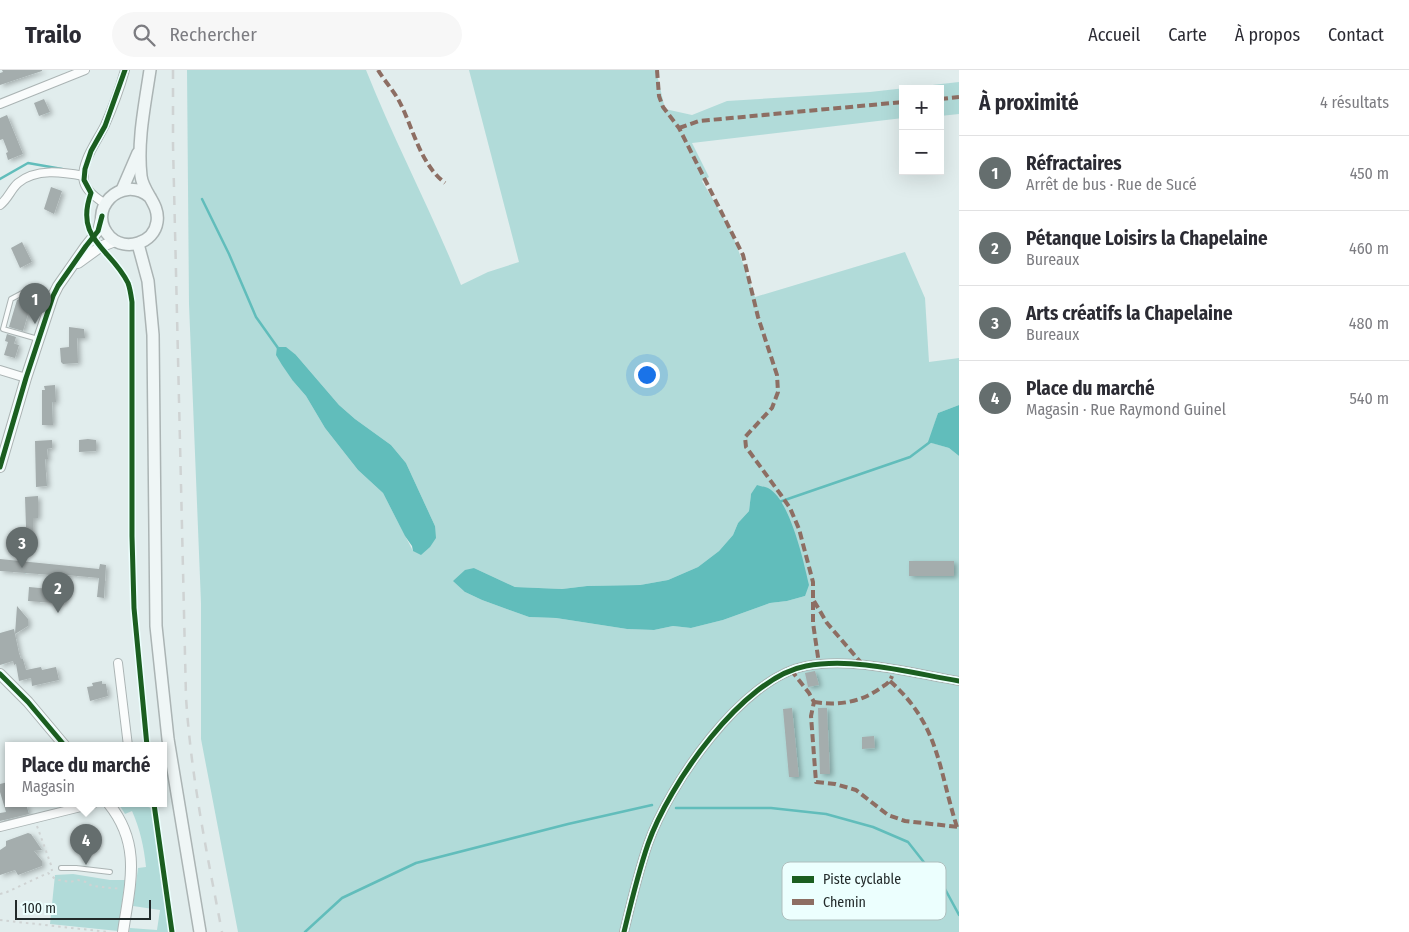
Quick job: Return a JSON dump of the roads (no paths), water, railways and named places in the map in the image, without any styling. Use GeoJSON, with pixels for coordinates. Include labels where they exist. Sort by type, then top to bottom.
{"type":"FeatureCollection","features":[{"type":"Feature","properties":{"kind":"main road"},"geometry":{"type":"LineString","coordinates":[[150,70],[140,149],[141,178],[157,211],[156,226],[151,235],[138,244],[126,245],[115,241],[107,233],[102,216],[105,204],[112,196],[122,190],[139,190],[150,197]]}},
{"type":"Feature","properties":{"kind":"main road"},"geometry":{"type":"LineString","coordinates":[[122,190],[140,149]]}},
{"type":"Feature","properties":{"kind":"main road"},"geometry":{"type":"LineString","coordinates":[[138,244],[148,281],[153,335],[156,626],[168,739],[200,932]]}},
{"type":"Feature","properties":{"kind":"street"},"geometry":{"type":"LineString","coordinates":[[0,104],[85,70]]}},
{"type":"Feature","properties":{"kind":"street"},"geometry":{"type":"LineString","coordinates":[[105,204],[91,193],[85,184],[84,176],[91,151],[105,126],[125,70]]}},
{"type":"Feature","properties":{"kind":"street"},"geometry":{"type":"LineString","coordinates":[[0,204],[4,202],[17,183],[34,173],[84,176]]}},
{"type":"Feature","properties":{"kind":"street"},"geometry":{"type":"LineString","coordinates":[[0,467],[4,438],[53,296],[58,286],[98,231],[102,216]]}},
{"type":"Feature","properties":{"kind":"street"},"geometry":{"type":"LineString","coordinates":[[71,268],[92,252],[115,241]]}},
{"type":"Feature","properties":{"kind":"street"},"geometry":{"type":"LineString","coordinates":[[0,370],[26,378]]}},
{"type":"Feature","properties":{"kind":"street"},"geometry":{"type":"LineString","coordinates":[[118,663],[128,742]]}},
{"type":"Feature","properties":{"kind":"street"},"geometry":{"type":"LineString","coordinates":[[624,932],[648,844],[680,780],[702,749],[755,691],[774,678],[791,670],[820,664],[857,664],[959,681]]}},
{"type":"Feature","properties":{"kind":"street"},"geometry":{"type":"LineString","coordinates":[[0,674],[28,702],[63,742]]}},
{"type":"Feature","properties":{"kind":"street"},"geometry":{"type":"LineString","coordinates":[[0,827],[81,807]]}},
{"type":"Feature","properties":{"kind":"street"},"geometry":{"type":"LineString","coordinates":[[111,807],[127,836],[132,867],[123,932]]}},
{"type":"Feature","properties":{"kind":"lane"},"geometry":{"type":"LineString","coordinates":[[39,339],[3,328],[11,299],[30,289],[53,296]]}},
{"type":"Feature","properties":{"kind":"lane"},"geometry":{"type":"LineString","coordinates":[[61,868],[110,872]]}},
{"type":"Feature","properties":{"kind":"water"},"geometry":{"type":"Polygon","coordinates":[[[277,347],[286,347],[296,355],[339,405],[391,445],[406,463],[435,526],[436,538],[421,555],[413,551],[383,493],[358,470],[325,428],[306,396],[293,381],[276,355],[277,347]]]}},
{"type":"Feature","properties":{"kind":"water"},"geometry":{"type":"Polygon","coordinates":[[[959,405],[959,456],[949,448],[928,442],[938,413],[959,405]]]}},
{"type":"Feature","properties":{"kind":"water"},"geometry":{"type":"Polygon","coordinates":[[[757,485],[768,488],[776,494],[789,518],[800,548],[809,585],[805,596],[770,603],[723,620],[691,628],[673,626],[654,630],[627,629],[556,618],[529,617],[465,592],[453,581],[465,570],[474,568],[515,587],[562,589],[587,586],[640,585],[668,580],[698,567],[719,551],[733,535],[738,523],[749,511],[751,494],[757,485]]]}},
{"type":"Feature","properties":{"kind":"waterway"},"geometry":{"type":"LineString","coordinates":[[0,179],[28,163],[62,169]]}},
{"type":"Feature","properties":{"kind":"waterway"},"geometry":{"type":"LineString","coordinates":[[202,199],[229,254],[256,317],[278,348]]}},
{"type":"Feature","properties":{"kind":"waterway"},"geometry":{"type":"LineString","coordinates":[[779,502],[910,457],[930,442]]}},
{"type":"Feature","properties":{"kind":"waterway"},"geometry":{"type":"LineString","coordinates":[[305,932],[342,898],[416,863],[568,824],[652,805]]}},
{"type":"Feature","properties":{"kind":"waterway"},"geometry":{"type":"LineString","coordinates":[[676,808],[771,808],[826,814],[873,827],[908,842],[924,862]]}},
{"type":"Feature","properties":{"kind":"waterway"},"geometry":{"type":"LineString","coordinates":[[946,891],[959,915]]}},
{"type":"Feature","properties":{"kind":"railway"},"geometry":{"type":"LineString","coordinates":[[173,70],[173,145],[186,697],[196,786],[222,932]]}},
{"type":"Feature","properties":{"kind":"place","name":"Réfractaires"},"geometry":{"type":"Point","coordinates":[35,324]}},
{"type":"Feature","properties":{"kind":"place","name":"Arts créatifs la Chapelaine"},"geometry":{"type":"Point","coordinates":[22,568]}},
{"type":"Feature","properties":{"kind":"place","name":"Pétanque Loisirs la Chapelaine"},"geometry":{"type":"Point","coordinates":[58,613]}},
{"type":"Feature","properties":{"kind":"place","name":"Place du marché"},"geometry":{"type":"Point","coordinates":[86,865]}}]}
